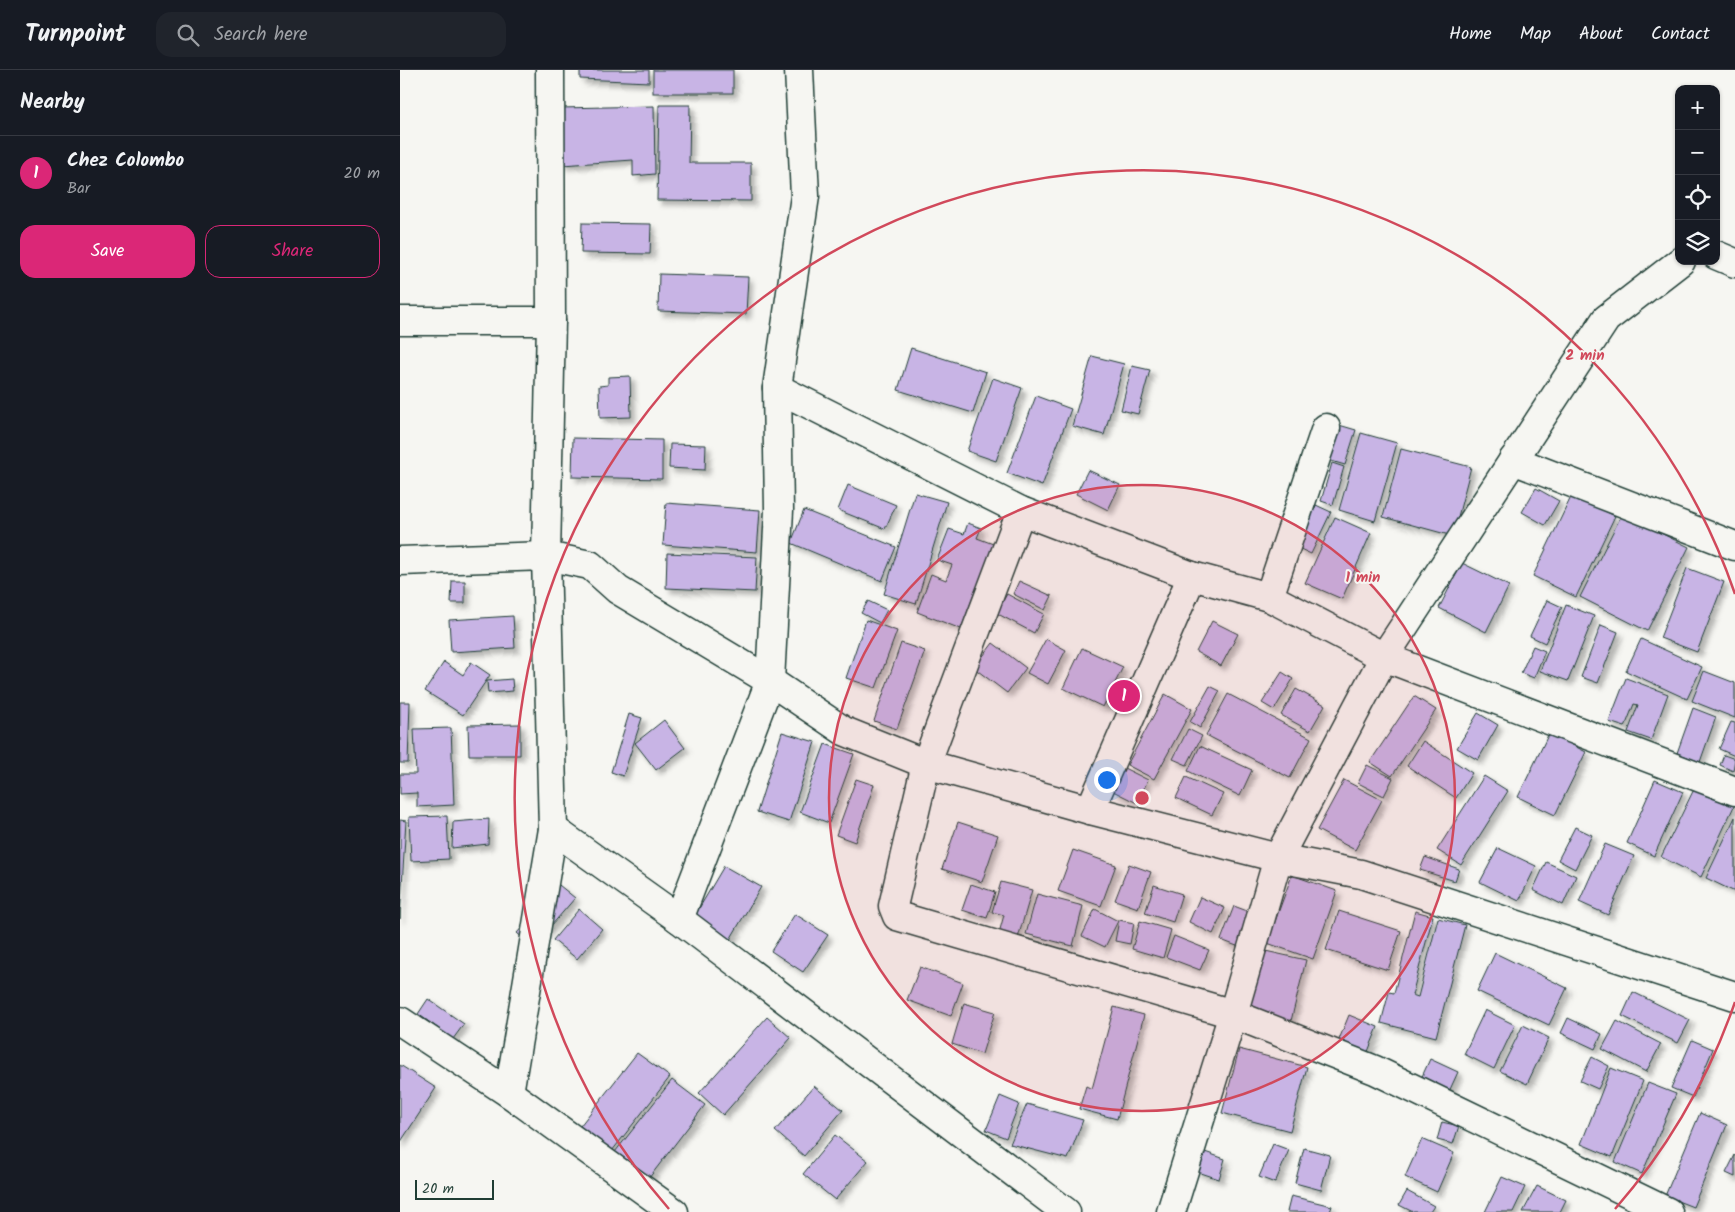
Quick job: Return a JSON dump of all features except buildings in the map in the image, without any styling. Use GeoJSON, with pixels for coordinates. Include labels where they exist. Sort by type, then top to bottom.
{"type":"FeatureCollection","features":[{"type":"Feature","properties":{"kind":"street"},"geometry":{"type":"LineString","coordinates":[[509,1093],[553,829],[546,556],[551,321],[550,70]]}},
{"type":"Feature","properties":{"kind":"street"},"geometry":{"type":"LineString","coordinates":[[680,919],[770,681],[779,510],[777,388],[805,196],[799,70]]}},
{"type":"Feature","properties":{"kind":"street"},"geometry":{"type":"LineString","coordinates":[[1720,257],[1735,263]]}},
{"type":"Feature","properties":{"kind":"street"},"geometry":{"type":"LineString","coordinates":[[1170,1212],[1233,1014],[1278,858],[1384,657],[1606,319],[1676,265]]}},
{"type":"Feature","properties":{"kind":"street"},"geometry":{"type":"LineString","coordinates":[[400,321],[551,321]]}},
{"type":"Feature","properties":{"kind":"street"},"geometry":{"type":"LineString","coordinates":[[777,388],[1021,511],[1192,576],[1269,597],[1384,657],[1735,791]]}},
{"type":"Feature","properties":{"kind":"street"},"geometry":{"type":"LineString","coordinates":[[1269,597],[1326,428]]}},
{"type":"Feature","properties":{"kind":"street"},"geometry":{"type":"LineString","coordinates":[[1513,460],[1735,546]]}},
{"type":"Feature","properties":{"kind":"street"},"geometry":{"type":"LineString","coordinates":[[1021,511],[926,764],[893,906],[898,916],[1233,1014],[1375,1070],[1668,1212]]}},
{"type":"Feature","properties":{"kind":"street"},"geometry":{"type":"LineString","coordinates":[[400,561],[546,556],[590,565],[618,590],[770,681],[844,731],[926,764],[1090,810],[1278,858],[1361,874],[1735,996]]}},
{"type":"Feature","properties":{"kind":"street"},"geometry":{"type":"LineString","coordinates":[[1090,810],[1192,576]]}},
{"type":"Feature","properties":{"kind":"street"},"geometry":{"type":"LineString","coordinates":[[553,829],[680,919],[1066,1212]]}},
{"type":"Feature","properties":{"kind":"street"},"geometry":{"type":"LineString","coordinates":[[400,1021],[509,1093],[674,1212]]}},
{"type":"Feature","properties":{"kind":"place","name":"Chez Colombo"},"geometry":{"type":"Point","coordinates":[1124,696]}}]}
